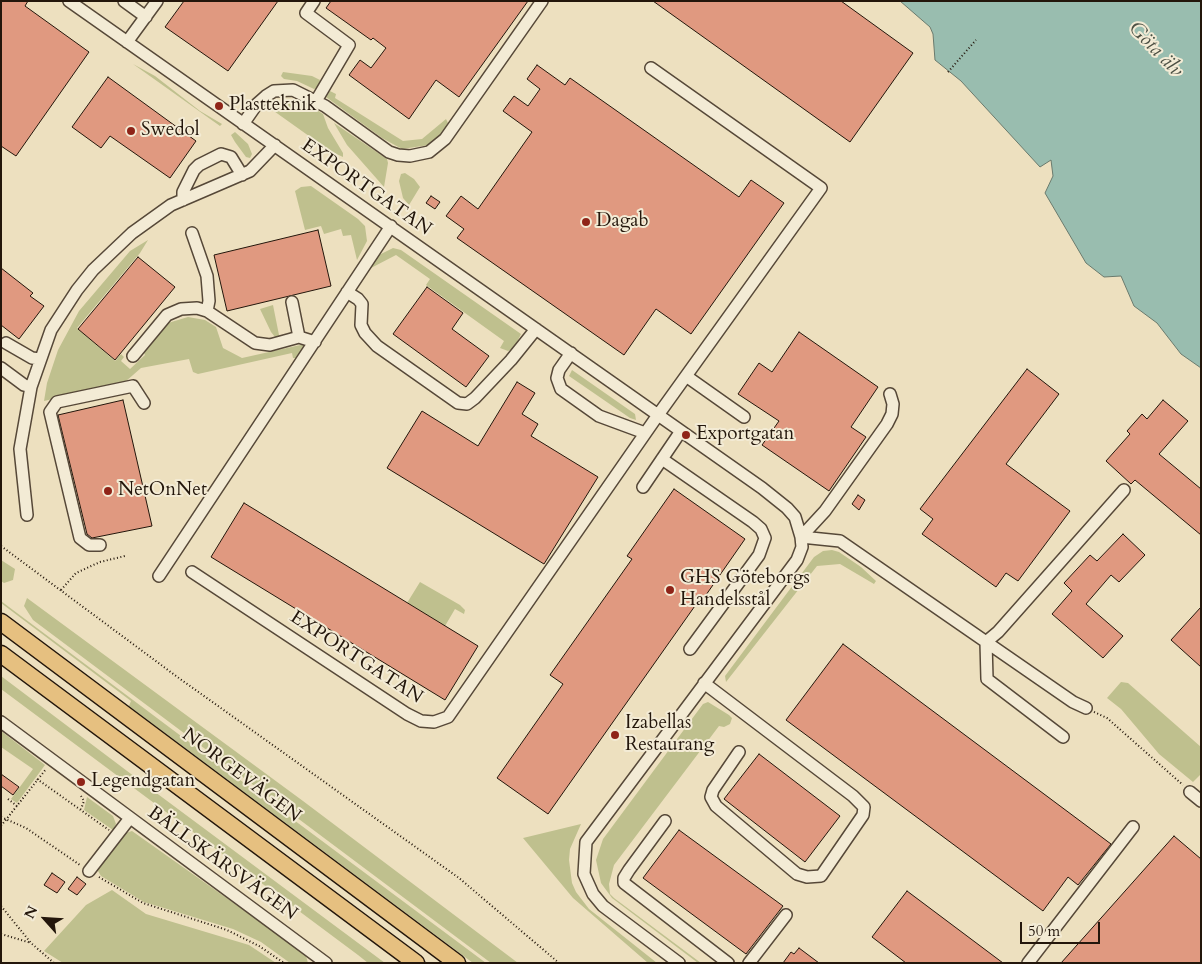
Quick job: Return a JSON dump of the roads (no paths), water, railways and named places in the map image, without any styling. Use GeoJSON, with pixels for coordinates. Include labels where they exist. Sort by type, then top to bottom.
{"type":"FeatureCollection","features":[{"type":"Feature","properties":{"kind":"highway","name":"NORGEVÄGEN"},"geometry":{"type":"LineString","coordinates":[[1,622],[457,963]]}},
{"type":"Feature","properties":{"kind":"highway"},"geometry":{"type":"LineString","coordinates":[[1,654],[416,963]]}},
{"type":"Feature","properties":{"kind":"street","name":"EXPORTGATAN"},"geometry":{"type":"LineString","coordinates":[[69,1],[571,353],[787,508],[797,522],[802,537]]}},
{"type":"Feature","properties":{"kind":"street"},"geometry":{"type":"LineString","coordinates":[[124,1],[146,17]]}},
{"type":"Feature","properties":{"kind":"street"},"geometry":{"type":"LineString","coordinates":[[127,42],[157,1]]}},
{"type":"Feature","properties":{"kind":"street"},"geometry":{"type":"LineString","coordinates":[[314,1],[306,12],[349,45],[316,101]]}},
{"type":"Feature","properties":{"kind":"street"},"geometry":{"type":"LineString","coordinates":[[243,124],[257,104],[274,91],[293,90],[316,101],[389,152],[410,156],[429,152],[445,139],[542,1]]}},
{"type":"Feature","properties":{"kind":"street","name":"EXPORTGATAN"},"geometry":{"type":"LineString","coordinates":[[192,572],[407,714],[421,721],[434,722],[448,717],[658,415],[821,188],[651,68]]}},
{"type":"Feature","properties":{"kind":"street","name":"EXPORTGATAN"},"geometry":{"type":"LineString","coordinates":[[27,515],[20,449],[31,387],[52,330],[77,290],[93,270],[132,233],[171,205],[242,175],[261,161],[275,146]]}},
{"type":"Feature","properties":{"kind":"street"},"geometry":{"type":"LineString","coordinates":[[182,200],[183,192],[198,164],[221,154],[231,156],[242,175]]}},
{"type":"Feature","properties":{"kind":"street"},"geometry":{"type":"LineString","coordinates":[[159,576],[316,342],[391,226]]}},
{"type":"Feature","properties":{"kind":"street"},"geometry":{"type":"LineString","coordinates":[[192,233],[207,276],[209,301],[207,311]]}},
{"type":"Feature","properties":{"kind":"street"},"geometry":{"type":"LineString","coordinates":[[347,292],[362,304],[362,325],[365,333],[377,346],[458,403],[467,404],[475,398],[511,360],[536,329]]}},
{"type":"Feature","properties":{"kind":"street"},"geometry":{"type":"LineString","coordinates":[[292,302],[299,337]]}},
{"type":"Feature","properties":{"kind":"street"},"geometry":{"type":"LineString","coordinates":[[133,356],[166,315],[181,309],[197,308],[207,311],[255,342],[270,345],[299,337],[316,342]]}},
{"type":"Feature","properties":{"kind":"street"},"geometry":{"type":"LineString","coordinates":[[6,343],[32,358],[40,359]]}},
{"type":"Feature","properties":{"kind":"street"},"geometry":{"type":"LineString","coordinates":[[571,353],[559,370],[557,378],[561,389],[599,416],[645,434]]}},
{"type":"Feature","properties":{"kind":"street"},"geometry":{"type":"LineString","coordinates":[[1,368],[24,385],[31,387]]}},
{"type":"Feature","properties":{"kind":"street"},"geometry":{"type":"LineString","coordinates":[[686,376],[744,417]]}},
{"type":"Feature","properties":{"kind":"street"},"geometry":{"type":"LineString","coordinates":[[100,545],[88,545],[80,538],[50,412],[58,402],[133,386],[144,404]]}},
{"type":"Feature","properties":{"kind":"street"},"geometry":{"type":"LineString","coordinates":[[679,963],[603,906],[586,882],[584,857],[590,835],[797,560],[802,547],[802,537],[825,511],[887,424],[892,414],[893,404],[890,394]]}},
{"type":"Feature","properties":{"kind":"street"},"geometry":{"type":"LineString","coordinates":[[643,487],[681,431]]}},
{"type":"Feature","properties":{"kind":"street"},"geometry":{"type":"LineString","coordinates":[[662,460],[753,522],[761,529],[765,538],[759,554],[690,649]]}},
{"type":"Feature","properties":{"kind":"street"},"geometry":{"type":"LineString","coordinates":[[986,642],[998,632],[1124,490]]}},
{"type":"Feature","properties":{"kind":"street"},"geometry":{"type":"LineString","coordinates":[[802,537],[840,541],[1073,702],[1086,708]]}},
{"type":"Feature","properties":{"kind":"street"},"geometry":{"type":"LineString","coordinates":[[986,642],[987,679],[1063,737]]}},
{"type":"Feature","properties":{"kind":"street"},"geometry":{"type":"LineString","coordinates":[[704,683],[853,796],[864,807],[864,815],[821,876],[807,877],[797,874],[716,806],[711,797],[713,790],[739,752]]}},
{"type":"Feature","properties":{"kind":"street","name":"BÄLLSKÄRSVÄGEN"},"geometry":{"type":"LineString","coordinates":[[1,722],[194,863],[319,961]]}},
{"type":"Feature","properties":{"kind":"street"},"geometry":{"type":"LineString","coordinates":[[1190,792],[1201,801]]}},
{"type":"Feature","properties":{"kind":"street"},"geometry":{"type":"LineString","coordinates":[[89,871],[130,818]]}},
{"type":"Feature","properties":{"kind":"street"},"geometry":{"type":"LineString","coordinates":[[665,821],[629,870],[624,883],[728,963]]}},
{"type":"Feature","properties":{"kind":"street"},"geometry":{"type":"LineString","coordinates":[[1028,963],[1133,827]]}},
{"type":"Feature","properties":{"kind":"street"},"geometry":{"type":"LineString","coordinates":[[750,963],[786,915]]}},
{"type":"Feature","properties":{"kind":"water","name":"Göta älv"},"geometry":{"type":"Polygon","coordinates":[[[900,1],[1201,1],[1201,368],[1181,354],[1157,323],[1134,306],[1121,276],[1104,277],[1086,263],[1045,193],[1053,176],[1051,160],[1040,167],[961,81],[935,60],[933,34],[930,27],[900,1]]]}},
{"type":"Feature","properties":{"kind":"place","name":"Plastteknik"},"geometry":{"type":"Point","coordinates":[219,106]}},
{"type":"Feature","properties":{"kind":"place","name":"Swedol"},"geometry":{"type":"Point","coordinates":[131,131]}},
{"type":"Feature","properties":{"kind":"place","name":"Dagab"},"geometry":{"type":"Point","coordinates":[586,222]}},
{"type":"Feature","properties":{"kind":"place","name":"Exportgatan"},"geometry":{"type":"Point","coordinates":[686,435]}},
{"type":"Feature","properties":{"kind":"place","name":"NetOnNet"},"geometry":{"type":"Point","coordinates":[108,491]}},
{"type":"Feature","properties":{"kind":"place","name":"GHS Göteborgs Handelsstål"},"geometry":{"type":"Point","coordinates":[670,590]}},
{"type":"Feature","properties":{"kind":"place","name":"Izabellas Restaurang"},"geometry":{"type":"Point","coordinates":[615,735]}},
{"type":"Feature","properties":{"kind":"place","name":"Legendgatan"},"geometry":{"type":"Point","coordinates":[81,782]}}]}
